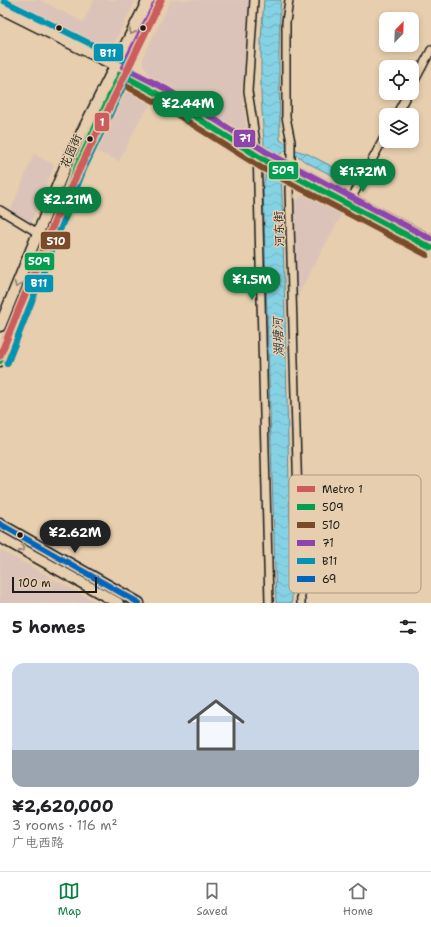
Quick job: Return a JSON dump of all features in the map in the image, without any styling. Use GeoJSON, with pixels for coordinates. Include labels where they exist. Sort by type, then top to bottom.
{"type":"FeatureCollection","features":[{"type":"Feature","properties":{"kind":"main road","name":"花园街"},"geometry":{"type":"LineString","coordinates":[[0,361],[77,166],[148,0]]}},
{"type":"Feature","properties":{"kind":"main road","name":"花园街"},"geometry":{"type":"LineString","coordinates":[[0,326],[67,162],[117,70],[158,0]]}},
{"type":"Feature","properties":{"kind":"main road"},"geometry":{"type":"LineString","coordinates":[[0,8],[117,70],[260,155],[290,169],[431,248]]}},
{"type":"Feature","properties":{"kind":"main road"},"geometry":{"type":"LineString","coordinates":[[0,15],[98,63],[117,70]]}},
{"type":"Feature","properties":{"kind":"main road"},"geometry":{"type":"LineString","coordinates":[[350,202],[431,241]]}},
{"type":"Feature","properties":{"kind":"main road"},"geometry":{"type":"LineString","coordinates":[[0,524],[140,603]]}},
{"type":"Feature","properties":{"kind":"main road"},"geometry":{"type":"LineString","coordinates":[[0,537],[118,603]]}},
{"type":"Feature","properties":{"kind":"street"},"geometry":{"type":"LineString","coordinates":[[254,0],[248,91],[260,155],[269,603]]}},
{"type":"Feature","properties":{"kind":"street","name":"河东街"},"geometry":{"type":"LineString","coordinates":[[289,0],[286,22],[286,117],[291,142],[289,188],[297,475]]}},
{"type":"Feature","properties":{"kind":"street"},"geometry":{"type":"LineString","coordinates":[[419,73],[431,50]]}},
{"type":"Feature","properties":{"kind":"street"},"geometry":{"type":"LineString","coordinates":[[350,202],[379,147]]}},
{"type":"Feature","properties":{"kind":"street"},"geometry":{"type":"LineString","coordinates":[[0,210],[38,233]]}},
{"type":"Feature","properties":{"kind":"street","name":"河东街"},"geometry":{"type":"LineString","coordinates":[[301,593],[301,603]]}},
{"type":"Feature","properties":{"kind":"shaded area"},"geometry":{"type":"Polygon","coordinates":[[[0,0],[40,0],[83,22],[94,0],[136,0],[110,51],[100,54],[0,3],[0,0]]]}},
{"type":"Feature","properties":{"kind":"shaded area"},"geometry":{"type":"Polygon","coordinates":[[[171,0],[250,0],[242,93],[248,139],[245,141],[154,83],[143,64],[144,55],[171,0]]]}},
{"type":"Feature","properties":{"kind":"shaded area"},"geometry":{"type":"Polygon","coordinates":[[[130,92],[152,103],[140,119],[119,161],[91,149],[119,97],[124,93],[130,92]]]}},
{"type":"Feature","properties":{"kind":"shaded area"},"geometry":{"type":"Polygon","coordinates":[[[34,154],[54,165],[31,223],[10,212],[34,154]]]}},
{"type":"Feature","properties":{"kind":"shaded area"},"geometry":{"type":"Polygon","coordinates":[[[304,194],[342,214],[296,299],[295,202],[304,194]]]}},
{"type":"Feature","properties":{"kind":"shaded area"},"geometry":{"type":"Polygon","coordinates":[[[0,550],[98,603],[0,603],[0,550]]]}},
{"type":"Feature","properties":{"kind":"water","name":"湖塘河"},"geometry":{"type":"Polygon","coordinates":[[[264,0],[281,0],[279,59],[280,140],[298,151],[308,154],[354,178],[351,185],[286,150],[280,154],[289,481],[289,593],[292,593],[292,603],[276,603],[263,187],[265,177],[261,94],[261,39],[264,0]]]}},
{"type":"Feature","properties":{"kind":"metro line","name":"1"},"geometry":{"type":"LineString","coordinates":[[0,356],[56,218],[161,0]]}},
{"type":"Feature","properties":{"kind":"transit line","name":"B11"},"geometry":{"type":"LineString","coordinates":[[4,1],[127,62],[131,69],[84,169],[7,364]]}},
{"type":"Feature","properties":{"kind":"transit line","name":"71"},"geometry":{"type":"LineString","coordinates":[[155,4],[123,67],[168,90],[268,153],[431,239]]}},
{"type":"Feature","properties":{"kind":"transit line","name":"509"},"geometry":{"type":"LineString","coordinates":[[0,361],[77,166],[120,74],[164,97],[264,160],[431,248]]}},
{"type":"Feature","properties":{"kind":"transit line","name":"510"},"geometry":{"type":"LineString","coordinates":[[7,364],[84,169],[124,85],[160,104],[260,167],[427,255]]}},
{"type":"Feature","properties":{"kind":"transit line","name":"69"},"geometry":{"type":"LineString","coordinates":[[0,524],[139,603]]}}]}
